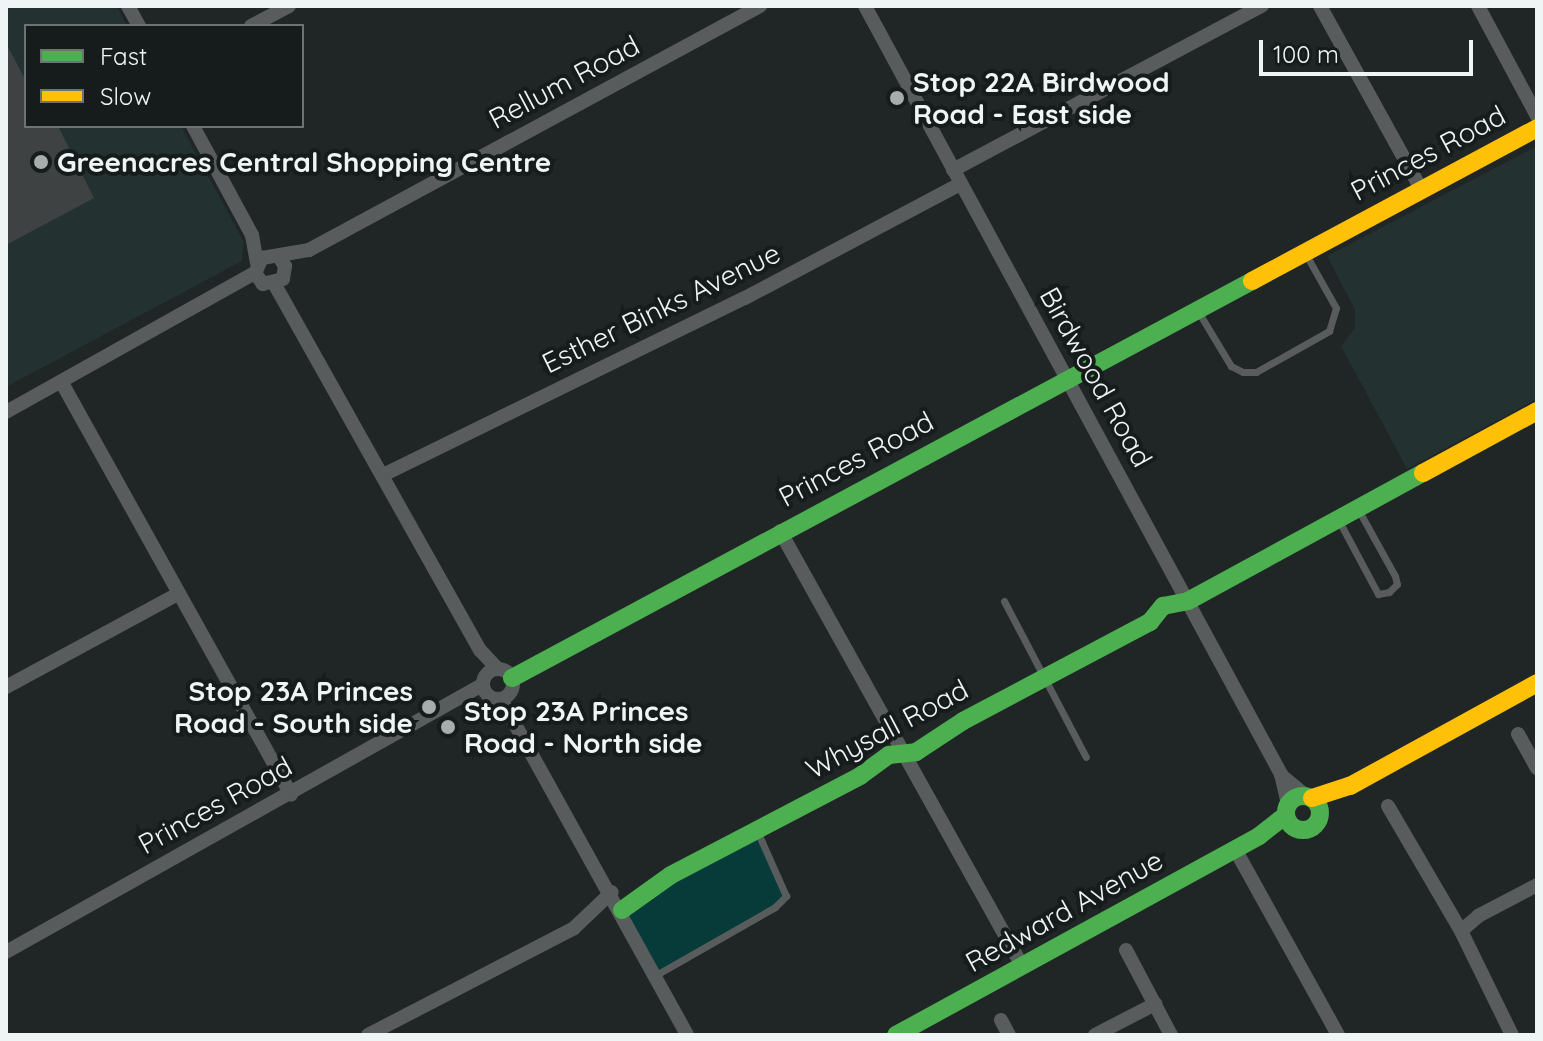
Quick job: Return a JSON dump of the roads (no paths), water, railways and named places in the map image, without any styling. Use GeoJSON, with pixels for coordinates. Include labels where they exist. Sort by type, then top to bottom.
{"type":"FeatureCollection","features":[{"type":"Feature","properties":{"kind":"street"},"geometry":{"type":"LineString","coordinates":[[128,6],[138,24]]}},
{"type":"Feature","properties":{"kind":"street"},"geometry":{"type":"LineString","coordinates":[[255,24],[289,6]]}},
{"type":"Feature","properties":{"kind":"street","name":"Rellum Road"},"geometry":{"type":"LineString","coordinates":[[270,276],[309,250],[760,6]]}},
{"type":"Feature","properties":{"kind":"street","name":"Birdwood Road"},"geometry":{"type":"LineString","coordinates":[[865,6],[1281,774],[1290,816]]}},
{"type":"Feature","properties":{"kind":"street"},"geometry":{"type":"LineString","coordinates":[[953,170],[1262,6]]}},
{"type":"Feature","properties":{"kind":"street"},"geometry":{"type":"LineString","coordinates":[[1320,6],[1421,189]]}},
{"type":"Feature","properties":{"kind":"street"},"geometry":{"type":"LineString","coordinates":[[1482,7],[1537,116]]}},
{"type":"Feature","properties":{"kind":"street"},"geometry":{"type":"LineString","coordinates":[[194,128],[252,235],[270,276],[291,307],[480,650],[687,1035]]}},
{"type":"Feature","properties":{"kind":"street","name":"Princes Road"},"geometry":{"type":"LineString","coordinates":[[6,952],[451,707],[1537,128]]}},
{"type":"Feature","properties":{"kind":"street","name":"Esther Binks Avenue"},"geometry":{"type":"LineString","coordinates":[[383,475],[745,298],[960,184]]}},
{"type":"Feature","properties":{"kind":"street"},"geometry":{"type":"LineString","coordinates":[[252,235],[276,256],[270,276]]}},
{"type":"Feature","properties":{"kind":"street","name":"Rellum Road"},"geometry":{"type":"LineString","coordinates":[[270,276],[276,256],[309,250]]}},
{"type":"Feature","properties":{"kind":"street"},"geometry":{"type":"LineString","coordinates":[[6,412],[230,291],[270,276]]}},
{"type":"Feature","properties":{"kind":"street"},"geometry":{"type":"LineString","coordinates":[[62,383],[176,595],[291,795]]}},
{"type":"Feature","properties":{"kind":"street","name":"Whysall Road"},"geometry":{"type":"LineString","coordinates":[[622,910],[671,875],[757,831],[889,755],[916,752],[1150,622],[1163,606],[1188,601],[1537,411]]}},
{"type":"Feature","properties":{"kind":"street"},"geometry":{"type":"LineString","coordinates":[[780,531],[901,754],[1022,966]]}},
{"type":"Feature","properties":{"kind":"street"},"geometry":{"type":"LineString","coordinates":[[6,687],[176,595]]}},
{"type":"Feature","properties":{"kind":"street"},"geometry":{"type":"LineString","coordinates":[[1290,816],[1537,683]]}},
{"type":"Feature","properties":{"kind":"street"},"geometry":{"type":"LineString","coordinates":[[1518,734],[1537,768]]}},
{"type":"Feature","properties":{"kind":"street","name":"Birdwood Road"},"geometry":{"type":"LineString","coordinates":[[1281,774],[1313,803]]}},
{"type":"Feature","properties":{"kind":"street"},"geometry":{"type":"LineString","coordinates":[[1290,816],[1311,828],[1313,803]]}},
{"type":"Feature","properties":{"kind":"street"},"geometry":{"type":"LineString","coordinates":[[1388,806],[1461,931],[1512,1035]]}},
{"type":"Feature","properties":{"kind":"street","name":"Redward Avenue"},"geometry":{"type":"LineString","coordinates":[[896,1035],[1259,836],[1290,816]]}},
{"type":"Feature","properties":{"kind":"street"},"geometry":{"type":"LineString","coordinates":[[1235,849],[1338,1035]]}},
{"type":"Feature","properties":{"kind":"street"},"geometry":{"type":"LineString","coordinates":[[1461,931],[1478,916],[1537,885]]}},
{"type":"Feature","properties":{"kind":"street"},"geometry":{"type":"LineString","coordinates":[[368,1035],[574,928],[612,892]]}},
{"type":"Feature","properties":{"kind":"street"},"geometry":{"type":"LineString","coordinates":[[1126,950],[1171,1035]]}},
{"type":"Feature","properties":{"kind":"street"},"geometry":{"type":"LineString","coordinates":[[1095,1035],[1155,1004]]}},
{"type":"Feature","properties":{"kind":"street"},"geometry":{"type":"LineString","coordinates":[[1001,1020],[1009,1035]]}},
{"type":"Feature","properties":{"kind":"lane"},"geometry":{"type":"LineString","coordinates":[[1196,309],[1231,366],[1256,372],[1329,331],[1336,319],[1336,308],[1304,251]]}},
{"type":"Feature","properties":{"kind":"lane"},"geometry":{"type":"LineString","coordinates":[[1338,520],[1378,594],[1389,592],[1397,584],[1395,576],[1358,509]]}},
{"type":"Feature","properties":{"kind":"lane"},"geometry":{"type":"LineString","coordinates":[[1004,601],[1086,757]]}},
{"type":"Feature","properties":{"kind":"lane"},"geometry":{"type":"LineString","coordinates":[[656,975],[775,907],[786,896],[757,831]]}},
{"type":"Feature","properties":{"kind":"place","name":"Stop 22A Birdwood Road - East side"},"geometry":{"type":"Point","coordinates":[897,98]}},
{"type":"Feature","properties":{"kind":"place","name":"Greenacres Central Shopping Centre"},"geometry":{"type":"Point","coordinates":[41,162]}},
{"type":"Feature","properties":{"kind":"place","name":"Stop 23A Princes Road - South side"},"geometry":{"type":"Point","coordinates":[429,707]}},
{"type":"Feature","properties":{"kind":"place","name":"Stop 23A Princes Road - North side"},"geometry":{"type":"Point","coordinates":[448,727]}}]}
